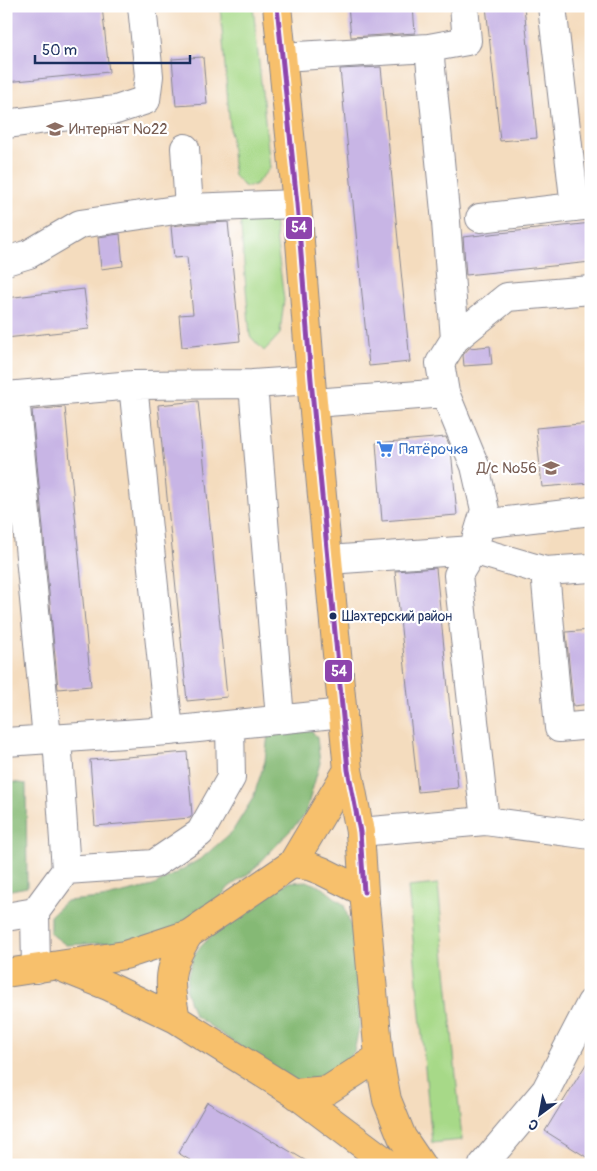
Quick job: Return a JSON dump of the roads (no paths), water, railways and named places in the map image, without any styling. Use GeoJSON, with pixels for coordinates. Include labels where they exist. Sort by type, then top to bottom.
{"type":"FeatureCollection","features":[{"type":"Feature","properties":{"kind":"main road"},"geometry":{"type":"LineString","coordinates":[[277,6],[297,204],[312,391],[348,770],[360,832],[379,1057],[387,1100],[402,1137],[421,1165]]}},
{"type":"Feature","properties":{"kind":"main road"},"geometry":{"type":"LineString","coordinates":[[6,973],[125,956],[189,934],[292,864],[348,770]]}},
{"type":"Feature","properties":{"kind":"main road"},"geometry":{"type":"LineString","coordinates":[[292,864],[316,868],[364,892]]}},
{"type":"Feature","properties":{"kind":"main road"},"geometry":{"type":"LineString","coordinates":[[176,1019],[171,992],[171,969],[179,950],[189,934]]}},
{"type":"Feature","properties":{"kind":"main road"},"geometry":{"type":"LineString","coordinates":[[46,967],[108,986],[176,1019],[294,1093],[390,1165]]}},
{"type":"Feature","properties":{"kind":"main road"},"geometry":{"type":"LineString","coordinates":[[294,1093],[328,1090],[379,1057]]}},
{"type":"Feature","properties":{"kind":"street"},"geometry":{"type":"LineString","coordinates":[[6,124],[116,110],[146,100],[149,76],[142,6]]}},
{"type":"Feature","properties":{"kind":"street"},"geometry":{"type":"LineString","coordinates":[[282,57],[429,48],[467,41],[464,6]]}},
{"type":"Feature","properties":{"kind":"street"},"geometry":{"type":"LineString","coordinates":[[480,218],[583,206],[552,6]]}},
{"type":"Feature","properties":{"kind":"street"},"geometry":{"type":"LineString","coordinates":[[429,48],[455,339]]}},
{"type":"Feature","properties":{"kind":"street"},"geometry":{"type":"LineString","coordinates":[[185,148],[189,208]]}},
{"type":"Feature","properties":{"kind":"street"},"geometry":{"type":"LineString","coordinates":[[6,261],[29,254],[80,224],[189,208],[297,204]]}},
{"type":"Feature","properties":{"kind":"street"},"geometry":{"type":"LineString","coordinates":[[485,821],[458,575],[472,550],[485,510],[475,466],[445,393],[440,363],[455,339],[507,296],[591,290]]}},
{"type":"Feature","properties":{"kind":"street"},"geometry":{"type":"LineString","coordinates":[[6,917],[35,912],[66,870],[11,396],[133,385],[252,384],[312,391],[445,393]]}},
{"type":"Feature","properties":{"kind":"street"},"geometry":{"type":"LineString","coordinates":[[252,384],[280,719]]}},
{"type":"Feature","properties":{"kind":"street"},"geometry":{"type":"LineString","coordinates":[[133,385],[169,731]]}},
{"type":"Feature","properties":{"kind":"street"},"geometry":{"type":"LineString","coordinates":[[482,524],[591,511]]}},
{"type":"Feature","properties":{"kind":"street"},"geometry":{"type":"LineString","coordinates":[[328,560],[472,550],[545,572],[591,568]]}},
{"type":"Feature","properties":{"kind":"street"},"geometry":{"type":"LineString","coordinates":[[545,572],[559,728],[591,725]]}},
{"type":"Feature","properties":{"kind":"street"},"geometry":{"type":"LineString","coordinates":[[6,742],[169,731],[343,713]]}},
{"type":"Feature","properties":{"kind":"street"},"geometry":{"type":"LineString","coordinates":[[66,870],[154,864],[200,832],[230,778],[230,724]]}},
{"type":"Feature","properties":{"kind":"street"},"geometry":{"type":"LineString","coordinates":[[360,832],[485,821],[591,835]]}},
{"type":"Feature","properties":{"kind":"street"},"geometry":{"type":"LineString","coordinates":[[35,912],[46,967]]}},
{"type":"Feature","properties":{"kind":"street"},"geometry":{"type":"LineString","coordinates":[[483,1165],[546,1090],[591,1003]]}},
{"type":"Feature","properties":{"kind":"place","name":"Интернат №22"},"geometry":{"type":"Point","coordinates":[55,129]}},
{"type":"Feature","properties":{"kind":"place","name":"Пятёрочка"},"geometry":{"type":"Point","coordinates":[385,449]}},
{"type":"Feature","properties":{"kind":"place","name":"Д/с №56"},"geometry":{"type":"Point","coordinates":[551,468]}},
{"type":"Feature","properties":{"kind":"place","name":"Шахтерский район"},"geometry":{"type":"Point","coordinates":[333,616]}}]}
